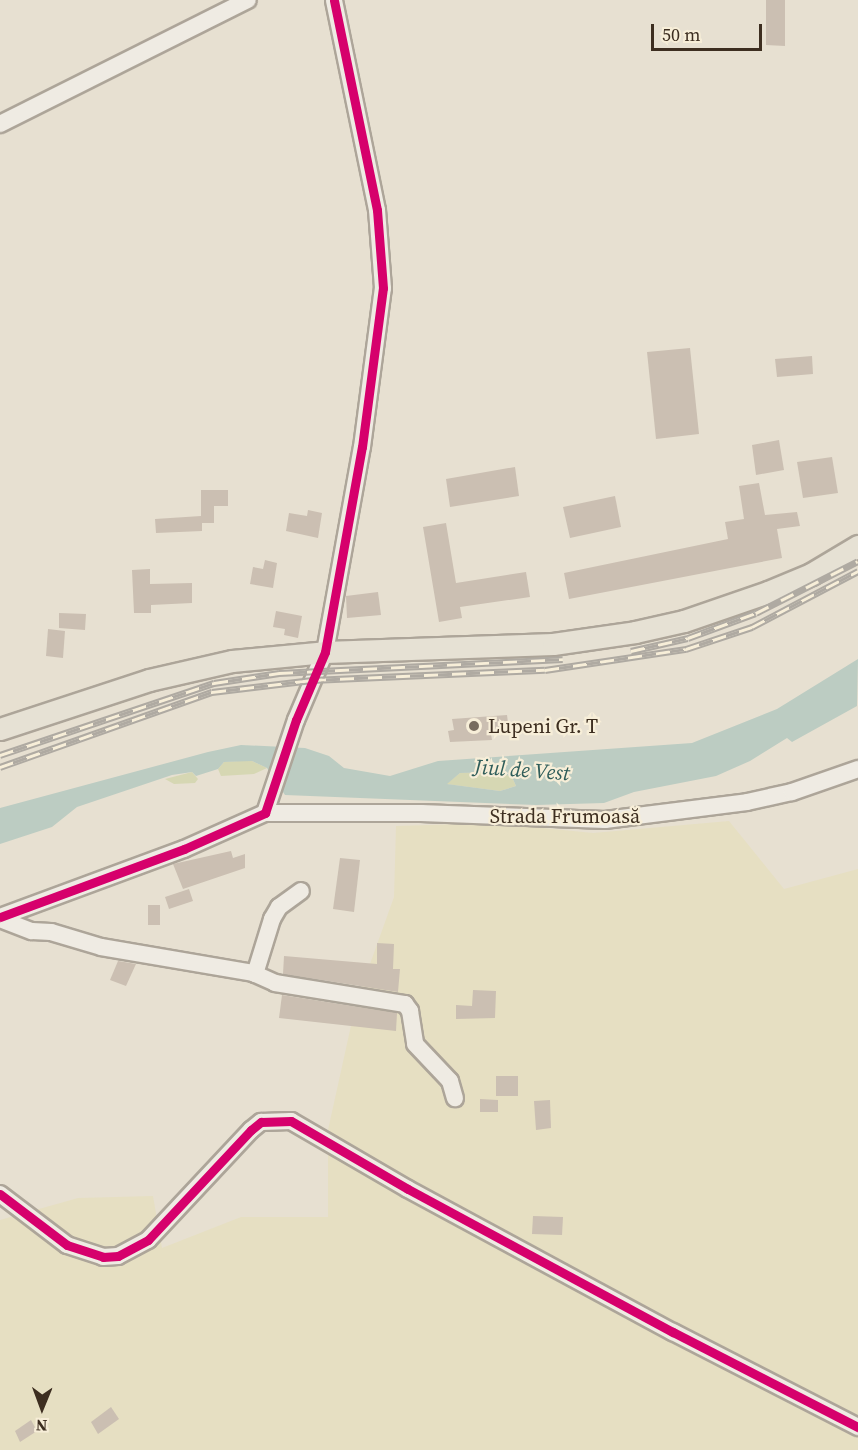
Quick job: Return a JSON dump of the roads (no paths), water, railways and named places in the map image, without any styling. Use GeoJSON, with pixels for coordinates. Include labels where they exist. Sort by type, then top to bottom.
{"type":"FeatureCollection","features":[{"type":"Feature","properties":{"kind":"main road"},"geometry":{"type":"LineString","coordinates":[[0,729],[89,698],[194,668],[325,652],[553,644],[635,632],[706,614],[768,592],[858,546]]}},
{"type":"Feature","properties":{"kind":"street"},"geometry":{"type":"LineString","coordinates":[[0,124],[248,0]]}},
{"type":"Feature","properties":{"kind":"street"},"geometry":{"type":"LineString","coordinates":[[0,918],[184,849],[266,808],[296,720],[325,652],[362,447],[383,288],[377,210],[334,0]]}},
{"type":"Feature","properties":{"kind":"street","name":"Strada Frumoasă"},"geometry":{"type":"LineString","coordinates":[[266,808],[605,820],[747,802],[792,792],[858,768]]}},
{"type":"Feature","properties":{"kind":"street"},"geometry":{"type":"LineString","coordinates":[[255,974],[272,919],[279,908],[301,891]]}},
{"type":"Feature","properties":{"kind":"street"},"geometry":{"type":"LineString","coordinates":[[0,918],[32,931],[51,932],[101,947],[255,974],[276,983],[405,1004],[410,1011],[415,1044],[450,1081],[455,1098]]}},
{"type":"Feature","properties":{"kind":"street"},"geometry":{"type":"LineString","coordinates":[[0,1194],[67,1245],[103,1257],[118,1256],[148,1240],[261,1122],[291,1121],[673,1332],[858,1426]]}},
{"type":"Feature","properties":{"kind":"water","name":"Jiul de Vest"},"geometry":{"type":"Polygon","coordinates":[[[858,659],[857,706],[792,742],[787,738],[750,761],[716,776],[634,792],[604,803],[536,805],[285,795],[267,768],[252,761],[224,762],[218,769],[196,776],[192,772],[172,775],[77,807],[52,827],[0,844],[0,808],[241,745],[305,748],[329,756],[344,768],[390,776],[438,761],[692,743],[777,709],[858,659]],[[497,772],[460,773],[447,784],[500,791],[516,786],[512,777],[497,772]]]}},
{"type":"Feature","properties":{"kind":"railway"},"geometry":{"type":"LineString","coordinates":[[631,651],[688,638],[756,613],[858,561]]}},
{"type":"Feature","properties":{"kind":"railway"},"geometry":{"type":"LineString","coordinates":[[0,767],[212,692],[312,680],[545,670],[686,649],[752,627],[858,571]]}},
{"type":"Feature","properties":{"kind":"railway"},"geometry":{"type":"LineString","coordinates":[[0,755],[214,683],[279,673],[563,659]]}},
{"type":"Feature","properties":{"kind":"place","name":"Lupeni Gr. T"},"geometry":{"type":"Point","coordinates":[474,726]}}]}
